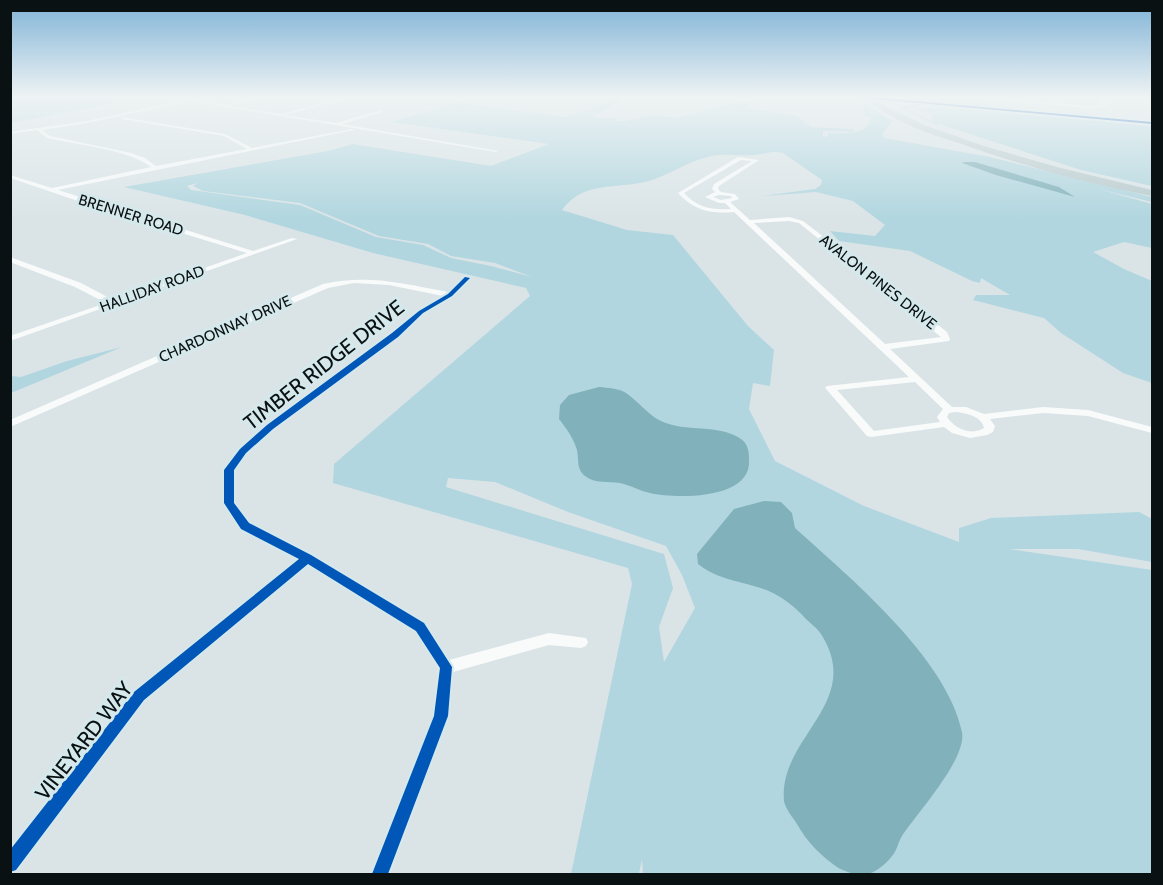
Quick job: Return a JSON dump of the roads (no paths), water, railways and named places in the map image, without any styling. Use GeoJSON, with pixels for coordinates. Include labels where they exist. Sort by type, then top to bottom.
{"type":"FeatureCollection","features":[{"type":"Feature","properties":{"kind":"highway"},"geometry":{"type":"LineString","coordinates":[[956,137],[1152,193]]}},
{"type":"Feature","properties":{"kind":"highway"},"geometry":{"type":"LineString","coordinates":[[961,137],[996,150],[1152,188]]}},
{"type":"Feature","properties":{"kind":"street"},"geometry":{"type":"LineString","coordinates":[[50,137],[139,156],[155,168]]}},
{"type":"Feature","properties":{"kind":"street"},"geometry":{"type":"LineString","coordinates":[[229,137],[253,150]]}},
{"type":"Feature","properties":{"kind":"street"},"geometry":{"type":"LineString","coordinates":[[52,190],[313,137]]}},
{"type":"Feature","properties":{"kind":"street"},"geometry":{"type":"LineString","coordinates":[[413,137],[496,151]]}},
{"type":"Feature","properties":{"kind":"street"},"geometry":{"type":"LineString","coordinates":[[719,193],[715,189],[716,185],[757,160],[740,158],[681,193],[695,207],[707,211],[736,210]]}},
{"type":"Feature","properties":{"kind":"street"},"geometry":{"type":"LineString","coordinates":[[729,165],[745,168]]}},
{"type":"Feature","properties":{"kind":"street","name":"BRENNER ROAD"},"geometry":{"type":"LineString","coordinates":[[10,176],[253,253]]}},
{"type":"Feature","properties":{"kind":"street"},"geometry":{"type":"LineString","coordinates":[[10,182],[21,180]]}},
{"type":"Feature","properties":{"kind":"street"},"geometry":{"type":"LineString","coordinates":[[688,201],[710,199],[727,202],[734,201],[736,197],[719,193],[710,195],[710,199]]}},
{"type":"Feature","properties":{"kind":"street"},"geometry":{"type":"LineString","coordinates":[[727,202],[950,410]]}},
{"type":"Feature","properties":{"kind":"street","name":"AVALON PINES DRIVE"},"geometry":{"type":"LineString","coordinates":[[748,222],[789,219],[801,222],[944,334],[946,339],[884,347]]}},
{"type":"Feature","properties":{"kind":"street","name":"HALLIDAY ROAD"},"geometry":{"type":"LineString","coordinates":[[10,339],[294,239]]}},
{"type":"Feature","properties":{"kind":"street"},"geometry":{"type":"LineString","coordinates":[[10,259],[78,285],[112,303]]}},
{"type":"Feature","properties":{"kind":"street","name":"TIMBER RIDGE DRIVE"},"geometry":{"type":"LineString","coordinates":[[446,667],[420,627],[307,558],[245,526],[229,503],[229,470],[243,451],[270,427],[395,335],[422,312],[450,295],[467,278]]}},
{"type":"Feature","properties":{"kind":"street","name":"CHARDONNAY DRIVE"},"geometry":{"type":"LineString","coordinates":[[10,424],[326,286],[354,281],[389,283],[450,295]]}},
{"type":"Feature","properties":{"kind":"street"},"geometry":{"type":"LineString","coordinates":[[917,379],[830,388],[871,434],[946,424]]}},
{"type":"Feature","properties":{"kind":"street"},"geometry":{"type":"LineString","coordinates":[[950,410],[970,411],[983,417],[990,426],[989,430],[981,434],[958,432],[946,424],[942,417],[945,411],[950,410]]}},
{"type":"Feature","properties":{"kind":"street"},"geometry":{"type":"LineString","coordinates":[[983,417],[1043,410],[1088,413],[1152,430]]}},
{"type":"Feature","properties":{"kind":"street","name":"VINEYARD WAY"},"geometry":{"type":"LineString","coordinates":[[10,864],[139,696],[307,558]]}},
{"type":"Feature","properties":{"kind":"street"},"geometry":{"type":"LineString","coordinates":[[380,874],[441,716],[446,667],[549,639],[581,642]]}}]}
